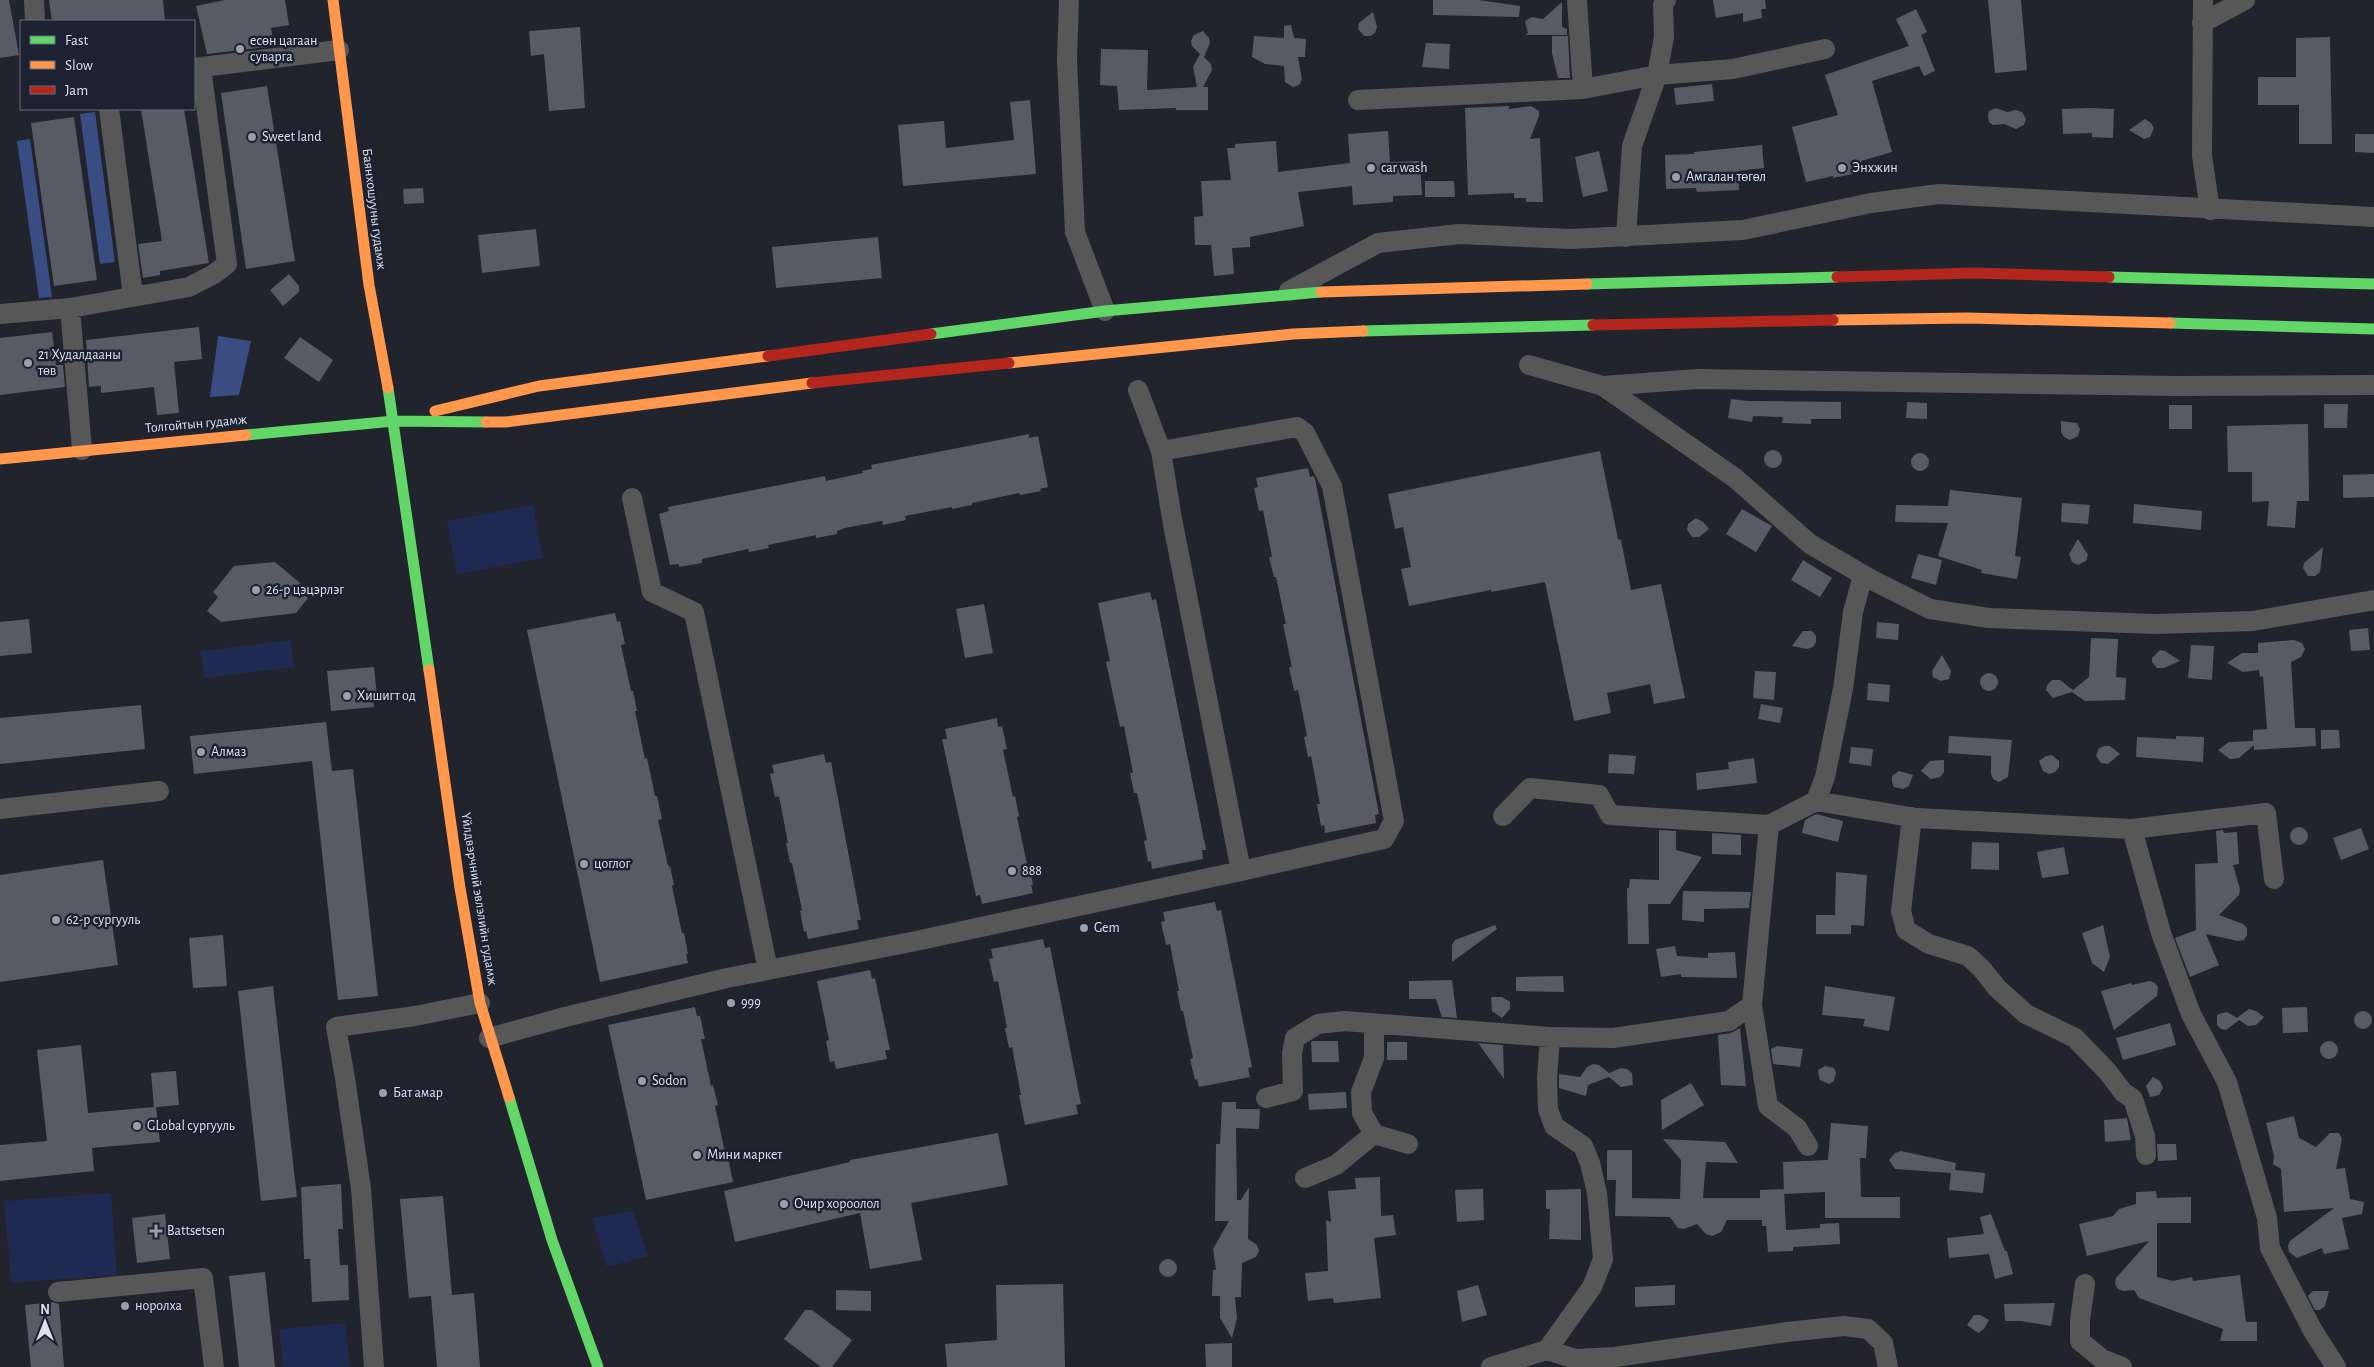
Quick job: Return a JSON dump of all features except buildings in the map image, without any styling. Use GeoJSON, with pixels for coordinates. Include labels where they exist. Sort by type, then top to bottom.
{"type":"FeatureCollection","features":[{"type":"Feature","properties":{"kind":"main road","name":"Баянхошууны гудамж"},"geometry":{"type":"LineString","coordinates":[[332,0],[369,285],[394,421]]}},
{"type":"Feature","properties":{"kind":"main road"},"geometry":{"type":"LineString","coordinates":[[394,421],[539,386],[1105,311],[1328,292],[1974,273],[2374,284]]}},
{"type":"Feature","properties":{"kind":"main road"},"geometry":{"type":"LineString","coordinates":[[394,421],[506,422],[836,380],[1190,344],[1331,332],[1416,328],[1967,318],[2374,329]]}},
{"type":"Feature","properties":{"kind":"main road","name":"Толгойтын гудамж"},"geometry":{"type":"LineString","coordinates":[[0,459],[394,421]]}},
{"type":"Feature","properties":{"kind":"main road","name":"Үйлдвэрчний эвлэлийн гудамж"},"geometry":{"type":"LineString","coordinates":[[394,421],[460,888],[480,1003],[489,1038],[552,1240],[598,1367]]}},
{"type":"Feature","properties":{"kind":"street"},"geometry":{"type":"LineString","coordinates":[[34,0],[36,20]]}},
{"type":"Feature","properties":{"kind":"street"},"geometry":{"type":"LineString","coordinates":[[1069,0],[1067,60],[1076,232],[1105,311]]}},
{"type":"Feature","properties":{"kind":"street"},"geometry":{"type":"LineString","coordinates":[[1577,0],[1584,89]]}},
{"type":"Feature","properties":{"kind":"street"},"geometry":{"type":"LineString","coordinates":[[1626,237],[1632,146],[1657,75],[1664,37],[1663,5],[1666,0]]}},
{"type":"Feature","properties":{"kind":"street"},"geometry":{"type":"LineString","coordinates":[[2203,0],[2202,156],[2210,210]]}},
{"type":"Feature","properties":{"kind":"street"},"geometry":{"type":"LineString","coordinates":[[2202,24],[2245,0]]}},
{"type":"Feature","properties":{"kind":"street"},"geometry":{"type":"LineString","coordinates":[[1358,100],[1584,89],[1657,75],[1733,69],[1825,49]]}},
{"type":"Feature","properties":{"kind":"street"},"geometry":{"type":"LineString","coordinates":[[0,314],[70,308],[189,287],[214,274],[227,264],[198,68],[339,50]]}},
{"type":"Feature","properties":{"kind":"street"},"geometry":{"type":"LineString","coordinates":[[109,110],[133,296]]}},
{"type":"Feature","properties":{"kind":"street"},"geometry":{"type":"LineString","coordinates":[[1281,296],[1378,243],[1459,234],[1571,239],[1742,230],[1871,203],[1939,194],[2210,210],[2374,217]]}},
{"type":"Feature","properties":{"kind":"street"},"geometry":{"type":"LineString","coordinates":[[70,308],[82,450]]}},
{"type":"Feature","properties":{"kind":"street"},"geometry":{"type":"LineString","coordinates":[[1528,364],[1603,386],[1736,478],[1810,544],[1863,575],[1930,609],[1989,618],[2155,624],[2253,621],[2374,600]]}},
{"type":"Feature","properties":{"kind":"street"},"geometry":{"type":"LineString","coordinates":[[1603,386],[1698,379],[2177,386],[2374,385]]}},
{"type":"Feature","properties":{"kind":"street"},"geometry":{"type":"LineString","coordinates":[[1138,390],[1161,451],[1172,520],[1241,871]]}},
{"type":"Feature","properties":{"kind":"street"},"geometry":{"type":"LineString","coordinates":[[489,1038],[565,1016],[768,970],[916,941],[1384,839],[1394,821],[1332,486],[1305,433],[1297,427],[1161,451]]}},
{"type":"Feature","properties":{"kind":"street"},"geometry":{"type":"LineString","coordinates":[[632,498],[652,592],[694,612],[768,970]]}},
{"type":"Feature","properties":{"kind":"street"},"geometry":{"type":"LineString","coordinates":[[1816,801],[1825,777],[1843,689],[1852,612],[1863,575]]}},
{"type":"Feature","properties":{"kind":"street"},"geometry":{"type":"LineString","coordinates":[[1503,816],[1530,788],[1600,795],[1610,815],[1769,825],[1816,801],[1912,818],[2132,829],[2266,813],[2274,879]]}},
{"type":"Feature","properties":{"kind":"street"},"geometry":{"type":"LineString","coordinates":[[0,809],[159,792]]}},
{"type":"Feature","properties":{"kind":"street"},"geometry":{"type":"LineString","coordinates":[[1912,818],[1901,911],[1906,930],[1929,944],[1968,956],[1982,969],[1997,988],[2026,1014],[2075,1038],[2107,1071],[2123,1092],[2133,1099],[2146,1136],[2146,1155]]}},
{"type":"Feature","properties":{"kind":"street"},"geometry":{"type":"LineString","coordinates":[[1769,825],[1752,1005],[1768,1106],[1797,1128],[1808,1146]]}},
{"type":"Feature","properties":{"kind":"street"},"geometry":{"type":"LineString","coordinates":[[2132,829],[2162,934],[2191,1014],[2227,1082],[2266,1218],[2270,1248],[2313,1331],[2336,1367]]}},
{"type":"Feature","properties":{"kind":"street"},"geometry":{"type":"LineString","coordinates":[[374,1367],[360,1189],[336,1027],[416,1016],[480,1003]]}},
{"type":"Feature","properties":{"kind":"street"},"geometry":{"type":"LineString","coordinates":[[1266,1098],[1293,1090],[1292,1053],[1295,1038],[1318,1024],[1344,1021],[1374,1025],[1550,1037],[1613,1038],[1729,1021],[1752,1005]]}},
{"type":"Feature","properties":{"kind":"street"},"geometry":{"type":"LineString","coordinates":[[1374,1025],[1374,1058],[1361,1092],[1362,1113],[1374,1134],[1408,1144]]}},
{"type":"Feature","properties":{"kind":"street"},"geometry":{"type":"LineString","coordinates":[[1547,1350],[1592,1287],[1603,1260],[1597,1193],[1590,1163],[1583,1146],[1554,1126],[1548,1110],[1547,1079],[1550,1037]]}},
{"type":"Feature","properties":{"kind":"street"},"geometry":{"type":"LineString","coordinates":[[1305,1178],[1336,1165],[1374,1134]]}},
{"type":"Feature","properties":{"kind":"street"},"geometry":{"type":"LineString","coordinates":[[58,1292],[203,1278],[214,1367]]}},
{"type":"Feature","properties":{"kind":"street"},"geometry":{"type":"LineString","coordinates":[[2085,1284],[2080,1320],[2080,1341],[2102,1359],[2122,1367]]}},
{"type":"Feature","properties":{"kind":"street"},"geometry":{"type":"LineString","coordinates":[[1492,1367],[1547,1350],[1576,1359],[1615,1357],[1787,1332],[1844,1326],[1868,1329],[1883,1343],[1888,1367]]}},
{"type":"Feature","properties":{"kind":"shaded area"},"geometry":{"type":"Polygon","coordinates":[[[95,112],[115,262],[100,264],[80,114],[95,112]]]}},
{"type":"Feature","properties":{"kind":"shaded area"},"geometry":{"type":"Polygon","coordinates":[[[30,139],[52,297],[39,298],[17,141],[30,139]]]}},
{"type":"Feature","properties":{"kind":"shaded area"},"geometry":{"type":"Polygon","coordinates":[[[218,336],[251,341],[239,395],[210,397],[218,336]]]}},
{"type":"Feature","properties":{"kind":"shaded area"},"geometry":{"type":"Polygon","coordinates":[[[533,505],[543,558],[457,574],[447,521],[533,505]]]}},
{"type":"Feature","properties":{"kind":"shaded area"},"geometry":{"type":"Polygon","coordinates":[[[291,640],[294,667],[204,678],[201,651],[291,640]]]}},
{"type":"Feature","properties":{"kind":"shaded area"},"geometry":{"type":"Polygon","coordinates":[[[111,1193],[117,1275],[11,1283],[4,1201],[111,1193]]]}},
{"type":"Feature","properties":{"kind":"shaded area"},"geometry":{"type":"Polygon","coordinates":[[[633,1211],[648,1256],[607,1267],[592,1218],[633,1211]]]}},
{"type":"Feature","properties":{"kind":"shaded area"},"geometry":{"type":"Polygon","coordinates":[[[345,1323],[350,1367],[283,1367],[279,1329],[345,1323]]]}},
{"type":"Feature","properties":{"kind":"traffic: fast"},"geometry":{"type":"LineString","coordinates":[[1587,284],[1837,277]]}},
{"type":"Feature","properties":{"kind":"traffic: fast"},"geometry":{"type":"LineString","coordinates":[[2109,277],[2374,284]]}},
{"type":"Feature","properties":{"kind":"traffic: fast"},"geometry":{"type":"LineString","coordinates":[[931,334],[1105,311],[1321,292]]}},
{"type":"Feature","properties":{"kind":"traffic: fast"},"geometry":{"type":"LineString","coordinates":[[2170,323],[2374,329]]}},
{"type":"Feature","properties":{"kind":"traffic: fast"},"geometry":{"type":"LineString","coordinates":[[1363,331],[1593,325]]}},
{"type":"Feature","properties":{"kind":"traffic: fast"},"geometry":{"type":"LineString","coordinates":[[388,388],[429,670]]}},
{"type":"Feature","properties":{"kind":"traffic: fast"},"geometry":{"type":"LineString","coordinates":[[246,435],[394,421],[486,422]]}},
{"type":"Feature","properties":{"kind":"traffic: fast"},"geometry":{"type":"LineString","coordinates":[[509,1097],[552,1240],[598,1367]]}},
{"type":"Feature","properties":{"kind":"traffic: slow"},"geometry":{"type":"LineString","coordinates":[[333,0],[369,285],[388,388]]}},
{"type":"Feature","properties":{"kind":"traffic: slow"},"geometry":{"type":"LineString","coordinates":[[1321,292],[1587,284]]}},
{"type":"Feature","properties":{"kind":"traffic: slow"},"geometry":{"type":"LineString","coordinates":[[1833,320],[1967,318],[2170,323]]}},
{"type":"Feature","properties":{"kind":"traffic: slow"},"geometry":{"type":"LineString","coordinates":[[1009,363],[1293,334],[1363,331]]}},
{"type":"Feature","properties":{"kind":"traffic: slow"},"geometry":{"type":"LineString","coordinates":[[435,411],[539,386],[768,356]]}},
{"type":"Feature","properties":{"kind":"traffic: slow"},"geometry":{"type":"LineString","coordinates":[[486,422],[506,422],[812,383]]}},
{"type":"Feature","properties":{"kind":"traffic: slow"},"geometry":{"type":"LineString","coordinates":[[0,459],[246,435]]}},
{"type":"Feature","properties":{"kind":"traffic: slow"},"geometry":{"type":"LineString","coordinates":[[429,670],[460,888],[480,1003],[509,1097]]}},
{"type":"Feature","properties":{"kind":"traffic: jam"},"geometry":{"type":"LineString","coordinates":[[1837,277],[1974,273],[2109,277]]}},
{"type":"Feature","properties":{"kind":"traffic: jam"},"geometry":{"type":"LineString","coordinates":[[1593,325],[1833,320]]}},
{"type":"Feature","properties":{"kind":"traffic: jam"},"geometry":{"type":"LineString","coordinates":[[768,356],[931,334]]}},
{"type":"Feature","properties":{"kind":"traffic: jam"},"geometry":{"type":"LineString","coordinates":[[812,383],[1009,363]]}},
{"type":"Feature","properties":{"kind":"place","name":"есөн цагаан суварга"},"geometry":{"type":"Point","coordinates":[240,49]}},
{"type":"Feature","properties":{"kind":"place","name":"Sweet land"},"geometry":{"type":"Point","coordinates":[252,137]}},
{"type":"Feature","properties":{"kind":"place","name":"car wash"},"geometry":{"type":"Point","coordinates":[1371,168]}},
{"type":"Feature","properties":{"kind":"place","name":"Энхжин"},"geometry":{"type":"Point","coordinates":[1842,168]}},
{"type":"Feature","properties":{"kind":"place","name":"Амгалан төгөл"},"geometry":{"type":"Point","coordinates":[1676,177]}},
{"type":"Feature","properties":{"kind":"place","name":"21 Худалдааны төв"},"geometry":{"type":"Point","coordinates":[28,363]}},
{"type":"Feature","properties":{"kind":"place","name":"26-р цэцэрлэг"},"geometry":{"type":"Point","coordinates":[256,590]}},
{"type":"Feature","properties":{"kind":"place","name":"Хишигт од"},"geometry":{"type":"Point","coordinates":[347,696]}},
{"type":"Feature","properties":{"kind":"place","name":"Алмаз"},"geometry":{"type":"Point","coordinates":[201,752]}},
{"type":"Feature","properties":{"kind":"place","name":"цоглог"},"geometry":{"type":"Point","coordinates":[584,864]}},
{"type":"Feature","properties":{"kind":"place","name":"888"},"geometry":{"type":"Point","coordinates":[1012,871]}},
{"type":"Feature","properties":{"kind":"place","name":"62-р сургууль"},"geometry":{"type":"Point","coordinates":[56,920]}},
{"type":"Feature","properties":{"kind":"place","name":"Gem"},"geometry":{"type":"Point","coordinates":[1084,928]}},
{"type":"Feature","properties":{"kind":"place","name":"999"},"geometry":{"type":"Point","coordinates":[731,1003]}},
{"type":"Feature","properties":{"kind":"place","name":"Sodon"},"geometry":{"type":"Point","coordinates":[642,1081]}},
{"type":"Feature","properties":{"kind":"place","name":"Бат амар"},"geometry":{"type":"Point","coordinates":[383,1093]}},
{"type":"Feature","properties":{"kind":"place","name":"GLobal сургууль"},"geometry":{"type":"Point","coordinates":[137,1126]}},
{"type":"Feature","properties":{"kind":"place","name":"Мини маркет"},"geometry":{"type":"Point","coordinates":[697,1155]}},
{"type":"Feature","properties":{"kind":"place","name":"Очир хороолол"},"geometry":{"type":"Point","coordinates":[784,1204]}},
{"type":"Feature","properties":{"kind":"place","name":"Battsetsen"},"geometry":{"type":"Point","coordinates":[156,1231]}},
{"type":"Feature","properties":{"kind":"place","name":"норолха"},"geometry":{"type":"Point","coordinates":[125,1306]}}]}
